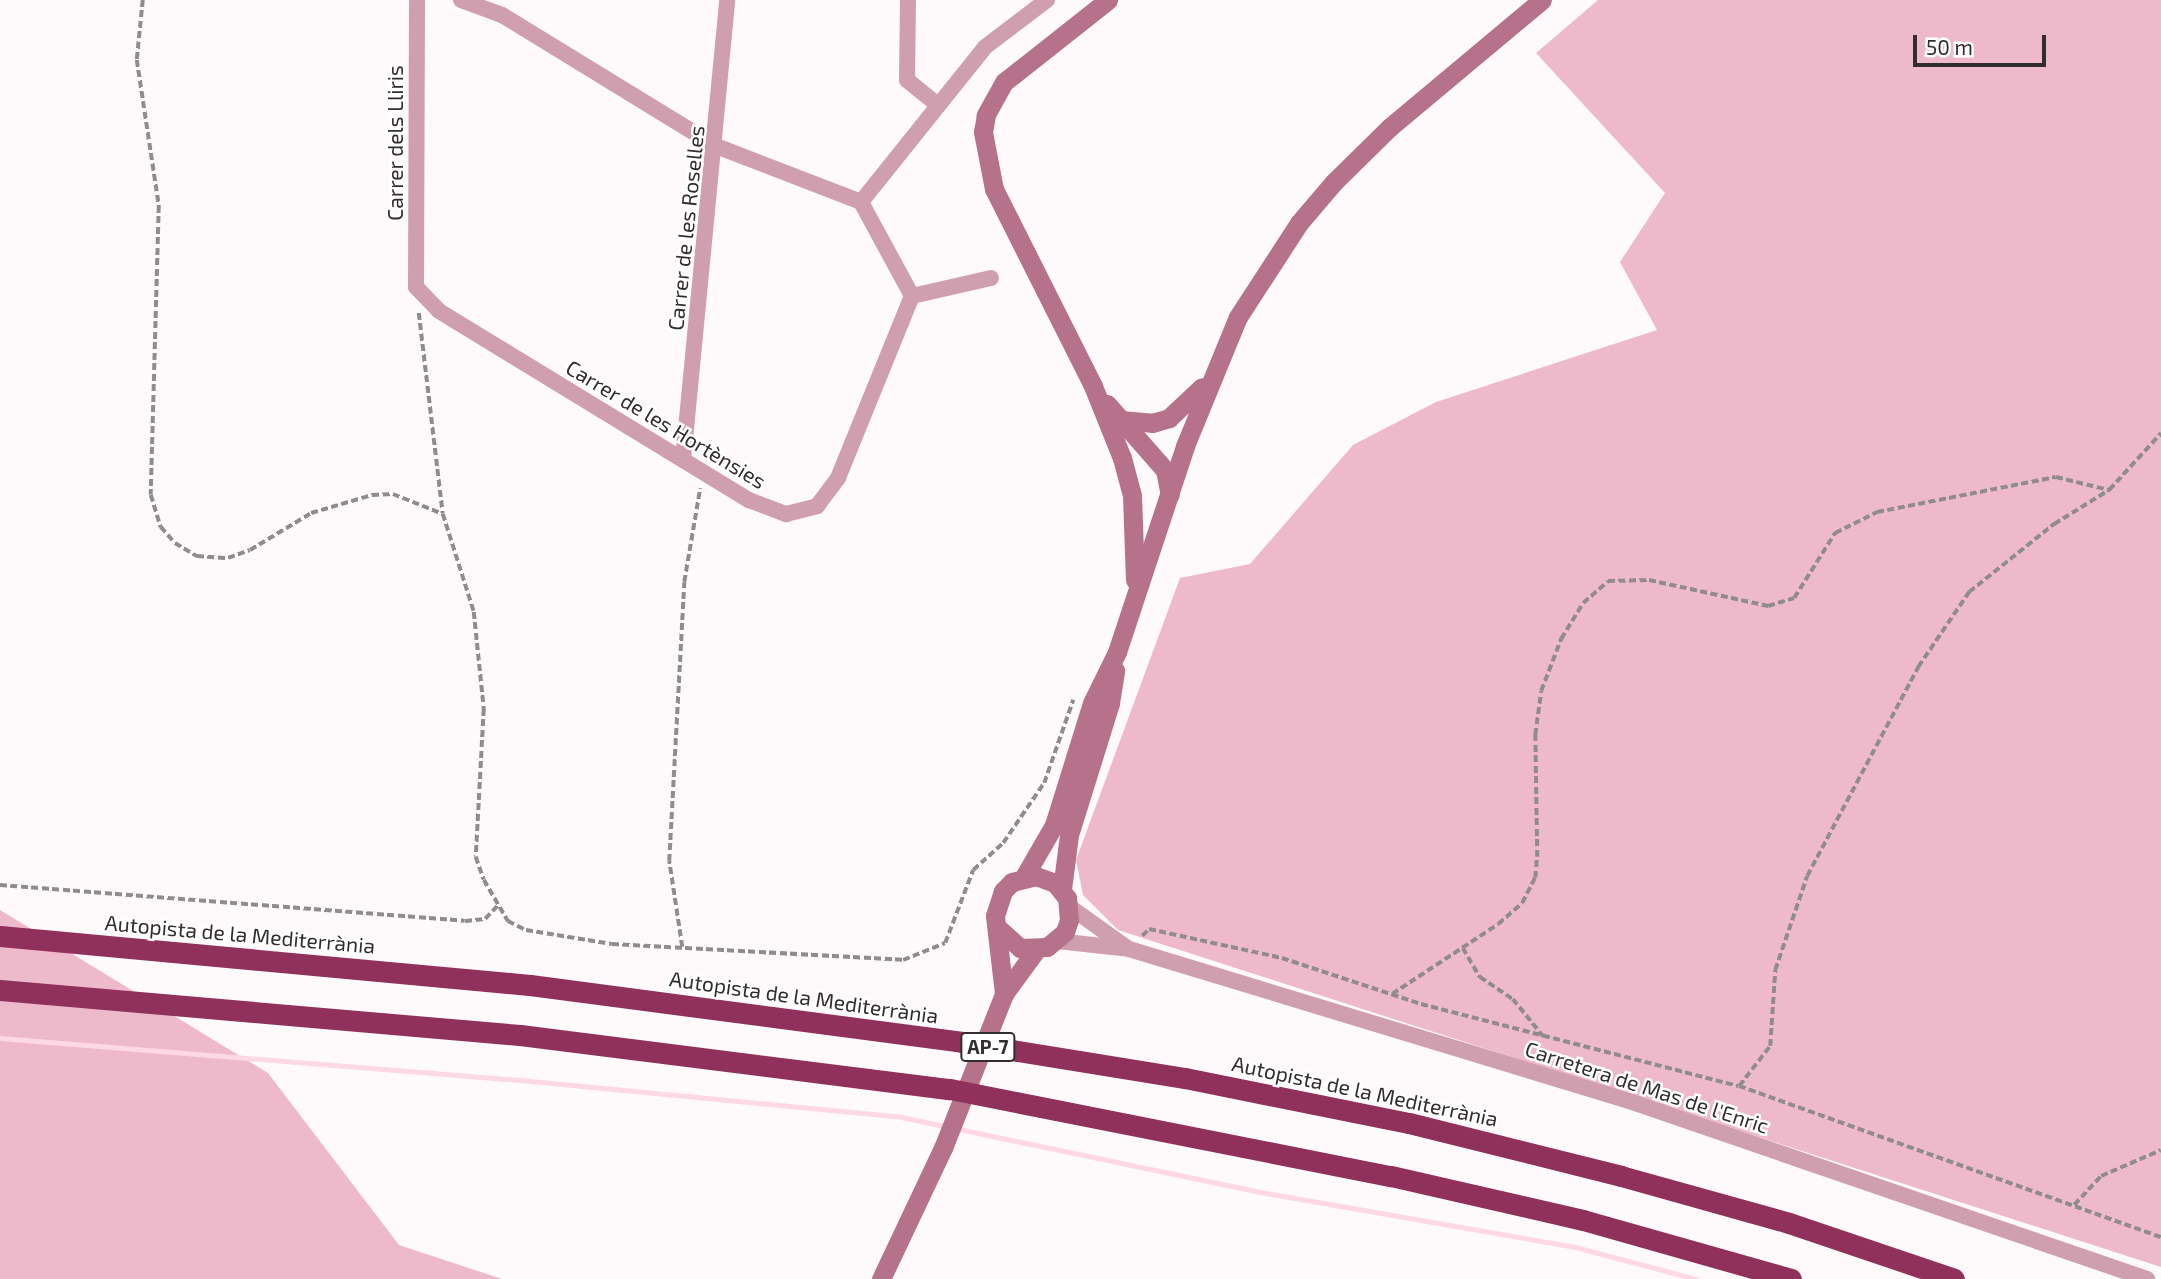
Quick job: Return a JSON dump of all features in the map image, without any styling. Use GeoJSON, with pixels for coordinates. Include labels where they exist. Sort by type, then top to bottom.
{"type":"FeatureCollection","features":[{"type":"Feature","properties":{"kind":"highway","name":"Autopista de la Mediterrània"},"geometry":{"type":"LineString","coordinates":[[0,936],[530,985],[962,1042],[1185,1078],[1409,1123],[1621,1176],[1789,1223],[1954,1279]]}},
{"type":"Feature","properties":{"kind":"highway","name":"AP-7"},"geometry":{"type":"LineString","coordinates":[[0,990],[520,1035],[950,1088],[1391,1176],[1583,1220],[1791,1279]]}},
{"type":"Feature","properties":{"kind":"main road"},"geometry":{"type":"LineString","coordinates":[[1108,0],[1004,82],[986,115],[983,132],[994,188],[1093,386],[1132,495],[1135,596]]}},
{"type":"Feature","properties":{"kind":"main road"},"geometry":{"type":"LineString","coordinates":[[1062,889],[1069,835],[1110,703],[1118,652],[1135,596],[1211,376],[1263,276],[1334,182],[1390,127],[1542,0]]}},
{"type":"Feature","properties":{"kind":"main road"},"geometry":{"type":"LineString","coordinates":[[1120,420],[1135,424],[1169,418],[1190,404],[1211,376]]}},
{"type":"Feature","properties":{"kind":"main road"},"geometry":{"type":"LineString","coordinates":[[1093,386],[1165,470],[1170,496]]}},
{"type":"Feature","properties":{"kind":"main road"},"geometry":{"type":"LineString","coordinates":[[1024,877],[1054,825],[1092,703],[1118,652]]}},
{"type":"Feature","properties":{"kind":"main road"},"geometry":{"type":"LineString","coordinates":[[999,929],[1020,948],[1036,950],[1057,941],[1065,932],[1070,907],[1062,889],[1047,878],[1024,877],[1012,882],[997,903],[1001,1003]]}},
{"type":"Feature","properties":{"kind":"main road"},"geometry":{"type":"LineString","coordinates":[[881,1279],[943,1148],[1001,1003],[1036,950]]}},
{"type":"Feature","properties":{"kind":"street","name":"Carrer dels Lliris"},"geometry":{"type":"LineString","coordinates":[[416,287],[417,0]]}},
{"type":"Feature","properties":{"kind":"street"},"geometry":{"type":"LineString","coordinates":[[461,0],[502,15],[716,146],[861,202],[912,296],[991,278]]}},
{"type":"Feature","properties":{"kind":"street","name":"Carrer de les Roselles"},"geometry":{"type":"LineString","coordinates":[[683,460],[716,146],[727,0]]}},
{"type":"Feature","properties":{"kind":"street"},"geometry":{"type":"LineString","coordinates":[[908,0],[907,80],[938,105]]}},
{"type":"Feature","properties":{"kind":"street"},"geometry":{"type":"LineString","coordinates":[[861,202],[985,47],[1048,0]]}},
{"type":"Feature","properties":{"kind":"street","name":"Carrer de les Hortènsies"},"geometry":{"type":"LineString","coordinates":[[416,287],[439,311],[749,500],[786,514],[817,506],[838,478],[912,296]]}},
{"type":"Feature","properties":{"kind":"street"},"geometry":{"type":"LineString","coordinates":[[1070,907],[1129,949]]}},
{"type":"Feature","properties":{"kind":"street"},"geometry":{"type":"LineString","coordinates":[[1057,941],[1129,949]]}},
{"type":"Feature","properties":{"kind":"street","name":"Carretera de Mas de l'Enric"},"geometry":{"type":"LineString","coordinates":[[1129,949],[1629,1101],[2147,1279]]}},
{"type":"Feature","properties":{"kind":"path"},"geometry":{"type":"LineString","coordinates":[[143,0],[137,60],[159,206],[151,495],[161,527],[175,543],[197,556],[228,558],[250,550],[311,513],[372,495],[393,494],[419,501],[443,514]]}},
{"type":"Feature","properties":{"kind":"path"},"geometry":{"type":"LineString","coordinates":[[416,287],[443,514],[474,612],[484,709],[477,857],[508,921],[526,930],[612,944],[822,952],[879,961],[903,960],[945,943],[973,870],[1003,843],[1044,783],[1067,709],[1074,700],[1092,703]]}},
{"type":"Feature","properties":{"kind":"path"},"geometry":{"type":"LineString","coordinates":[[1740,1086],[1770,1046],[1775,970],[1807,876],[1918,667],[1969,592],[2054,524],[2109,490],[2161,433]]}},
{"type":"Feature","properties":{"kind":"path"},"geometry":{"type":"LineString","coordinates":[[682,947],[669,861],[684,582],[702,472]]}},
{"type":"Feature","properties":{"kind":"path"},"geometry":{"type":"LineString","coordinates":[[1392,995],[1522,903],[1535,878],[1535,735],[1541,691],[1566,630],[1583,603],[1608,581],[1648,580],[1768,606],[1794,598],[1835,533],[1877,512],[2056,477],[2109,490]]}},
{"type":"Feature","properties":{"kind":"path"},"geometry":{"type":"LineString","coordinates":[[0,885],[466,921],[485,919],[498,905]]}},
{"type":"Feature","properties":{"kind":"path"},"geometry":{"type":"LineString","coordinates":[[1129,949],[1149,929],[1282,958],[1392,995],[1544,1037],[1740,1086],[2161,1237]]}},
{"type":"Feature","properties":{"kind":"path"},"geometry":{"type":"LineString","coordinates":[[1462,948],[1480,977],[1513,999],[1544,1037]]}},
{"type":"Feature","properties":{"kind":"path"},"geometry":{"type":"LineString","coordinates":[[2074,1205],[2101,1176],[2161,1150]]}},
{"type":"Feature","properties":{"kind":"shaded area"},"geometry":{"type":"Polygon","coordinates":[[[1598,0],[2161,0],[2161,1267],[1118,930],[1083,895],[1076,860],[1180,578],[1250,564],[1353,445],[1436,402],[1657,330],[1620,262],[1665,193],[1536,53],[1598,0]]]}},
{"type":"Feature","properties":{"kind":"shaded area"},"geometry":{"type":"Polygon","coordinates":[[[0,910],[268,1073],[399,1245],[502,1279],[0,1279],[0,910]]]}},
{"type":"Feature","properties":{"kind":"waterway"},"geometry":{"type":"LineString","coordinates":[[0,1038],[520,1080],[901,1117],[1260,1192],[1575,1247],[1696,1279]]}}]}
